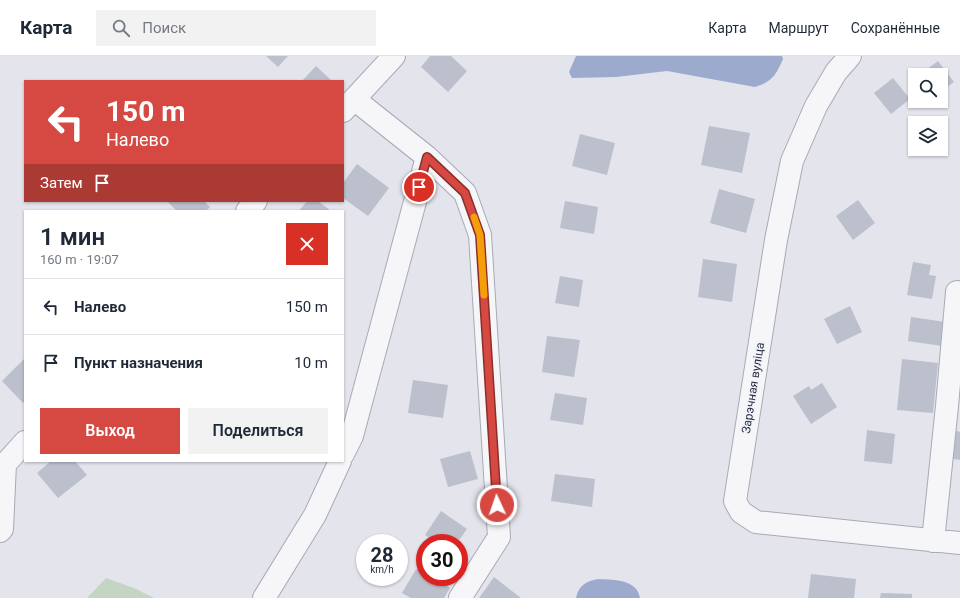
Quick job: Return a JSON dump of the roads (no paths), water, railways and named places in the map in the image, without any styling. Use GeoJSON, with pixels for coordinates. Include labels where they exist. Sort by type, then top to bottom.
{"type":"FeatureCollection","features":[{"type":"Feature","properties":{"kind":"street"},"geometry":{"type":"LineString","coordinates":[[394,56],[348,105],[427,157],[465,193],[480,235],[499,537],[460,598]]}},
{"type":"Feature","properties":{"kind":"street","name":"Зарэчная вуліца"},"geometry":{"type":"LineString","coordinates":[[850,56],[836,72],[816,106],[792,161],[776,240],[735,500],[741,512],[756,522],[960,543]]}},
{"type":"Feature","properties":{"kind":"street"},"geometry":{"type":"LineString","coordinates":[[344,452],[352,436],[427,157]]}},
{"type":"Feature","properties":{"kind":"street"},"geometry":{"type":"LineString","coordinates":[[248,210],[255,202]]}},
{"type":"Feature","properties":{"kind":"street"},"geometry":{"type":"LineString","coordinates":[[932,540],[947,406],[957,292]]}},
{"type":"Feature","properties":{"kind":"street"},"geometry":{"type":"LineString","coordinates":[[0,530],[2,528],[2,464],[24,443]]}},
{"type":"Feature","properties":{"kind":"street"},"geometry":{"type":"LineString","coordinates":[[264,598],[315,515],[340,462]]}},
{"type":"Feature","properties":{"kind":"water"},"geometry":{"type":"Polygon","coordinates":[[[576,56],[782,56],[783,59],[773,77],[766,83],[755,87],[667,71],[616,77],[572,78],[569,72],[576,56]]]}},
{"type":"Feature","properties":{"kind":"water"},"geometry":{"type":"Polygon","coordinates":[[[599,579],[618,580],[630,584],[638,592],[640,598],[576,598],[579,590],[584,584],[599,579]]]}}]}
